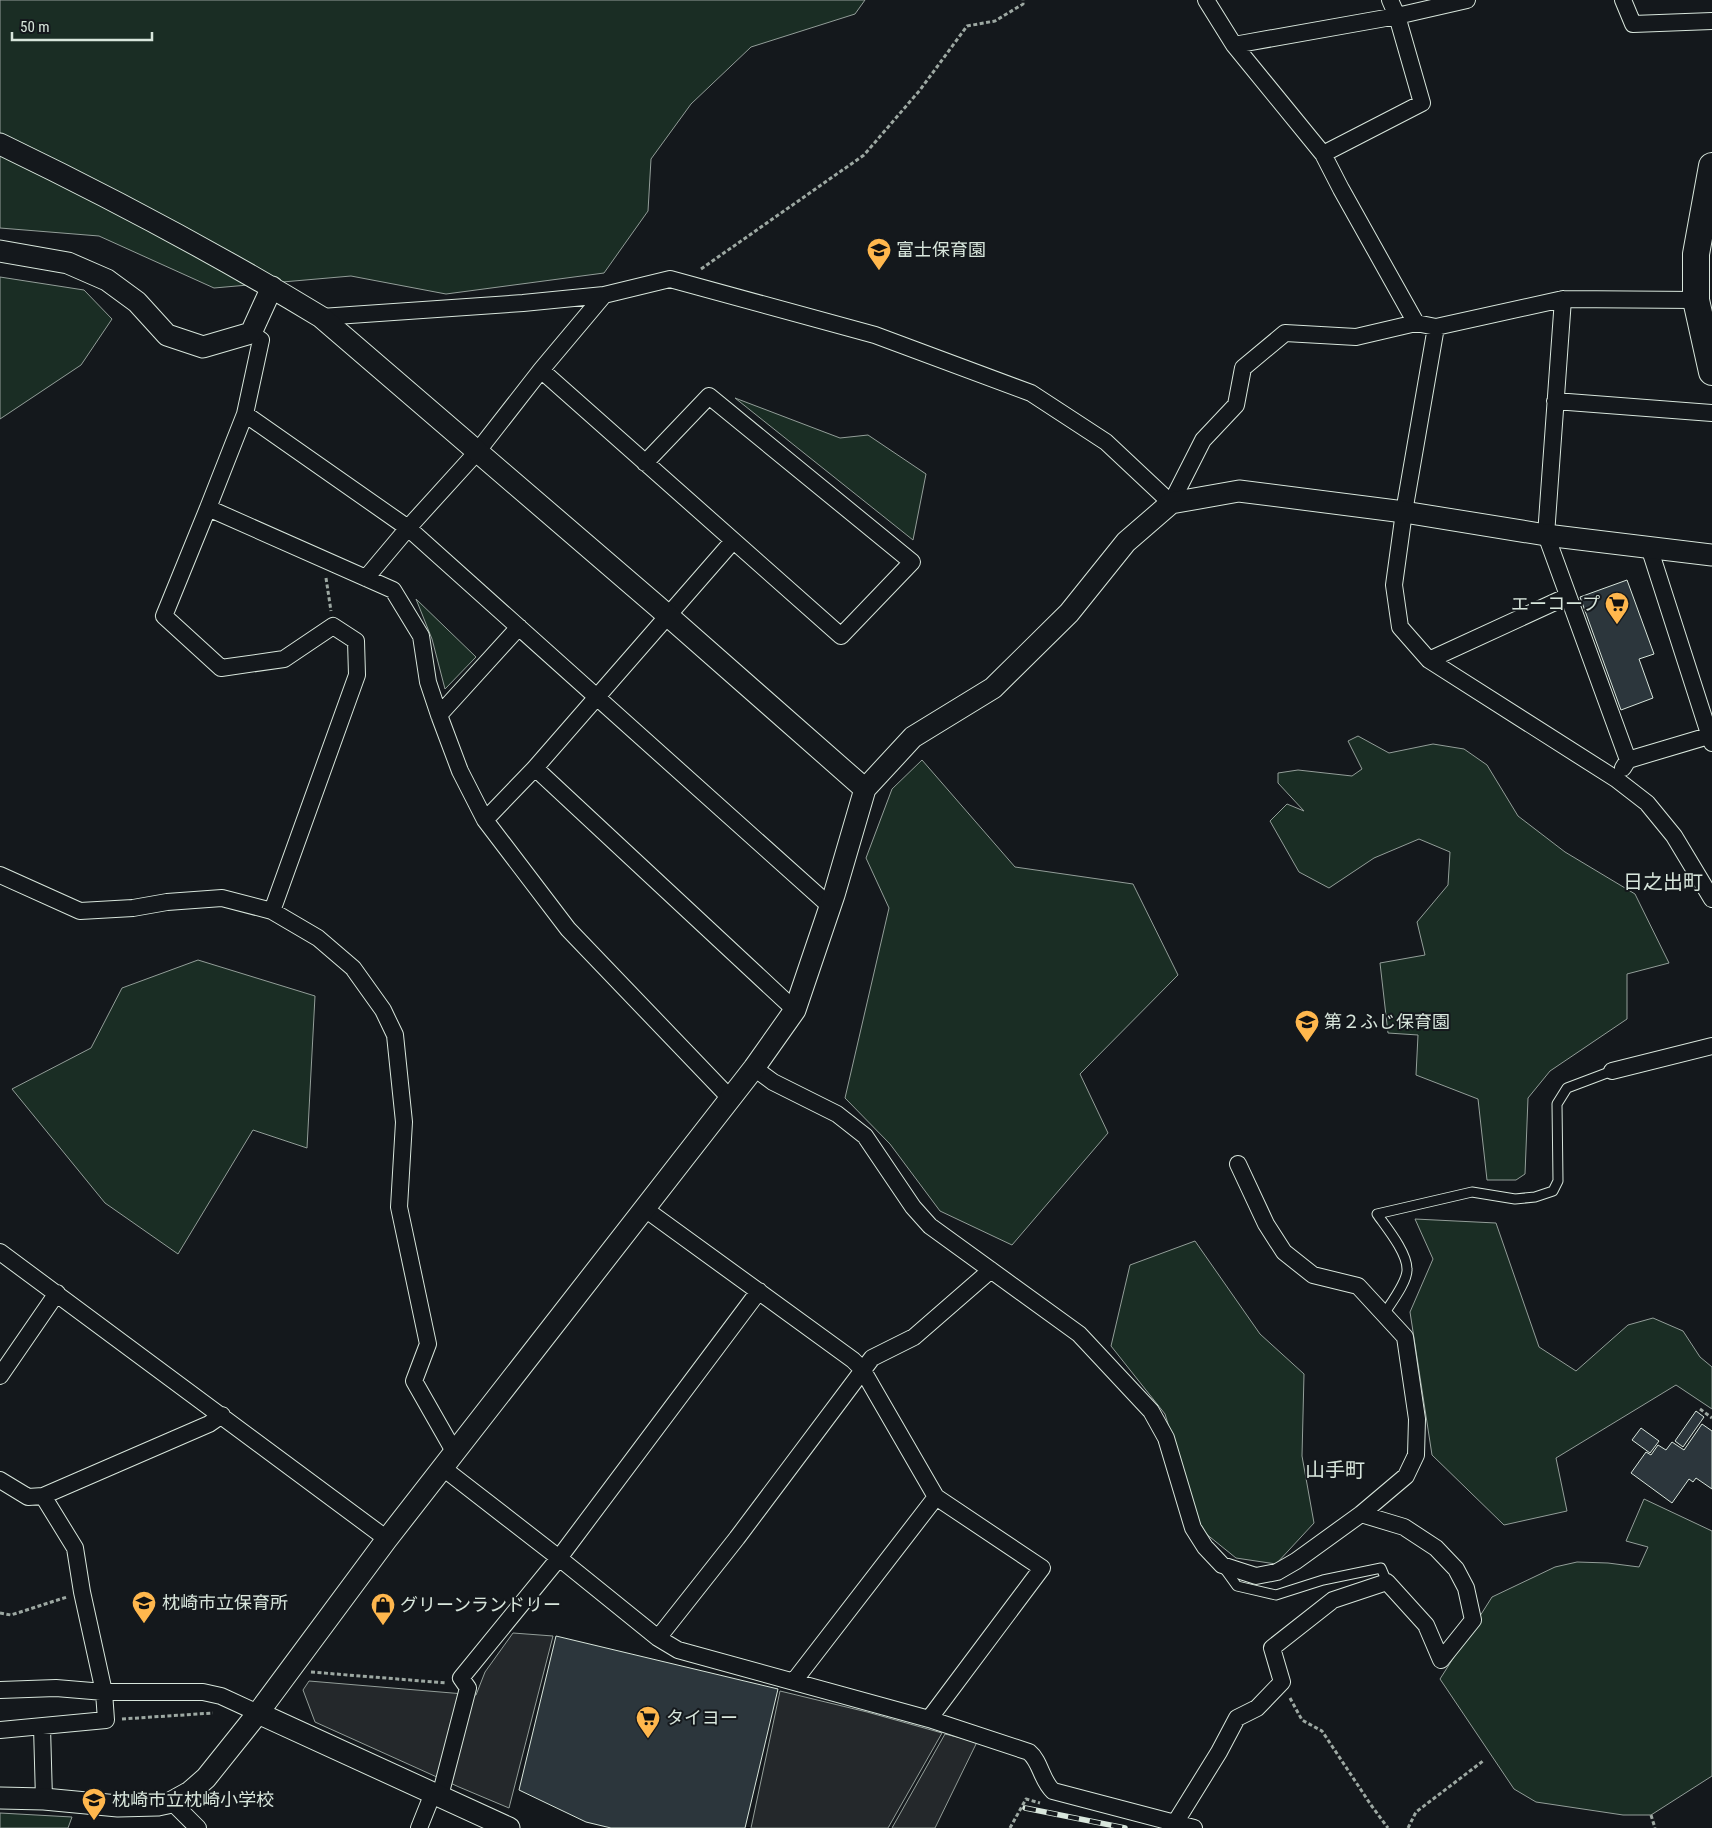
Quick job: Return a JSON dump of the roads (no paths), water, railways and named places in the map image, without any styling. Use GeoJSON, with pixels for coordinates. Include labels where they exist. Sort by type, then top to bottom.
{"type":"FeatureCollection","features":[{"type":"Feature","properties":{"kind":"main road"},"geometry":{"type":"LineString","coordinates":[[1712,166],[1704,253],[1696,300],[1712,372]]}},
{"type":"Feature","properties":{"kind":"street"},"geometry":{"type":"LineString","coordinates":[[1206,0],[1234,45],[1323,154],[1340,190],[1416,323]]}},
{"type":"Feature","properties":{"kind":"street"},"geometry":{"type":"LineString","coordinates":[[1323,154],[1422,103],[1397,16],[1390,0]]}},
{"type":"Feature","properties":{"kind":"street"},"geometry":{"type":"LineString","coordinates":[[1234,45],[1397,16],[1467,0]]}},
{"type":"Feature","properties":{"kind":"street"},"geometry":{"type":"LineString","coordinates":[[1623,0],[1633,24],[1712,21]]}},
{"type":"Feature","properties":{"kind":"street"},"geometry":{"type":"LineString","coordinates":[[0,144],[91,188],[321,317],[668,615],[865,789]]}},
{"type":"Feature","properties":{"kind":"street"},"geometry":{"type":"LineString","coordinates":[[0,251],[68,263],[107,280],[137,302],[167,335],[203,347],[251,333],[272,288]]}},
{"type":"Feature","properties":{"kind":"street"},"geometry":{"type":"LineString","coordinates":[[321,317],[523,303],[604,295],[670,279],[875,335],[1031,393],[1106,442],[1171,503]]}},
{"type":"Feature","properties":{"kind":"street"},"geometry":{"type":"LineString","coordinates":[[366,578],[408,528],[477,452],[541,370],[604,295]]}},
{"type":"Feature","properties":{"kind":"street"},"geometry":{"type":"LineString","coordinates":[[0,1798],[44,1799],[145,1807],[172,1802],[190,1792],[206,1778],[258,1713],[288,1670],[387,1539],[754,1068],[795,1010],[831,907],[865,789],[913,737],[993,688],[1069,613],[1126,542],[1171,503],[1203,440],[1236,405],[1243,368],[1285,333],[1356,337],[1416,323],[1436,328],[1563,299],[1696,300]]}},
{"type":"Feature","properties":{"kind":"street"},"geometry":{"type":"LineString","coordinates":[[1563,299],[1546,535],[1628,760]]}},
{"type":"Feature","properties":{"kind":"street"},"geometry":{"type":"LineString","coordinates":[[1436,328],[1404,512],[1394,585],[1400,627],[1429,660],[1616,779],[1647,803],[1674,836],[1712,899]]}},
{"type":"Feature","properties":{"kind":"street"},"geometry":{"type":"LineString","coordinates":[[251,333],[261,340],[244,414],[164,616],[220,668],[284,659],[333,626],[356,641],[357,675],[272,911]]}},
{"type":"Feature","properties":{"kind":"street"},"geometry":{"type":"LineString","coordinates":[[541,370],[841,636],[912,562],[709,396],[646,463]]}},
{"type":"Feature","properties":{"kind":"street"},"geometry":{"type":"LineString","coordinates":[[1555,401],[1712,413]]}},
{"type":"Feature","properties":{"kind":"street"},"geometry":{"type":"LineString","coordinates":[[244,414],[408,528],[831,907]]}},
{"type":"Feature","properties":{"kind":"street"},"geometry":{"type":"LineString","coordinates":[[1171,503],[1239,491],[1404,512],[1546,535],[1712,555]]}},
{"type":"Feature","properties":{"kind":"street"},"geometry":{"type":"LineString","coordinates":[[208,508],[393,590],[420,636],[428,682],[439,715],[460,771],[485,820],[568,929],[730,1098]]}},
{"type":"Feature","properties":{"kind":"street"},"geometry":{"type":"LineString","coordinates":[[485,820],[535,768],[733,541]]}},
{"type":"Feature","properties":{"kind":"street"},"geometry":{"type":"LineString","coordinates":[[1616,779],[1628,760],[1711,738],[1649,547]]}},
{"type":"Feature","properties":{"kind":"street"},"geometry":{"type":"LineString","coordinates":[[1429,660],[1568,596]]}},
{"type":"Feature","properties":{"kind":"street"},"geometry":{"type":"LineString","coordinates":[[439,715],[519,627]]}},
{"type":"Feature","properties":{"kind":"street"},"geometry":{"type":"LineString","coordinates":[[535,768],[795,1010]]}},
{"type":"Feature","properties":{"kind":"street"},"geometry":{"type":"LineString","coordinates":[[0,875],[80,911],[133,908],[166,902],[222,898],[272,911],[318,938],[353,968],[383,1010],[395,1035],[404,1122],[399,1207],[428,1344],[414,1381],[449,1461],[559,1558],[658,1638],[678,1650],[929,1719],[1029,1752],[1035,1757],[1047,1786],[1053,1792],[1194,1828]]}},
{"type":"Feature","properties":{"kind":"street"},"geometry":{"type":"LineString","coordinates":[[1612,1071],[1712,1046]]}},
{"type":"Feature","properties":{"kind":"street"},"geometry":{"type":"LineString","coordinates":[[754,1068],[773,1082],[837,1114],[865,1136],[913,1207],[930,1226],[1079,1334],[1151,1410],[1166,1438],[1193,1528],[1205,1546],[1222,1565],[1256,1576],[1277,1572],[1296,1561],[1361,1514],[1406,1476],[1416,1455],[1417,1419],[1405,1336],[1358,1286],[1313,1275],[1284,1252],[1266,1224],[1238,1164]]}},
{"type":"Feature","properties":{"kind":"street"},"geometry":{"type":"LineString","coordinates":[[645,1208],[853,1360],[862,1369],[936,1496],[1042,1568],[929,1719]]}},
{"type":"Feature","properties":{"kind":"street"},"geometry":{"type":"LineString","coordinates":[[0,1252],[387,1539]]}},
{"type":"Feature","properties":{"kind":"street"},"geometry":{"type":"LineString","coordinates":[[658,1638],[737,1538],[862,1369],[872,1358],[914,1337],[926,1328],[991,1270]]}},
{"type":"Feature","properties":{"kind":"street"},"geometry":{"type":"LineString","coordinates":[[419,1828],[436,1795],[468,1688],[461,1678],[559,1558],[759,1291]]}},
{"type":"Feature","properties":{"kind":"street"},"geometry":{"type":"LineString","coordinates":[[0,1376],[57,1293]]}},
{"type":"Feature","properties":{"kind":"street"},"geometry":{"type":"LineString","coordinates":[[0,1480],[28,1497],[43,1496],[209,1424],[222,1416]]}},
{"type":"Feature","properties":{"kind":"street"},"geometry":{"type":"LineString","coordinates":[[0,1730],[106,1720],[104,1692],[82,1592],[75,1548],[43,1496]]}},
{"type":"Feature","properties":{"kind":"street"},"geometry":{"type":"LineString","coordinates":[[794,1681],[936,1496]]}},
{"type":"Feature","properties":{"kind":"street"},"geometry":{"type":"LineString","coordinates":[[1175,1823],[1219,1752],[1237,1718],[1257,1708],[1282,1682],[1272,1648],[1333,1600],[1387,1582],[1426,1625],[1441,1660],[1473,1620],[1466,1588],[1456,1569],[1436,1548],[1404,1527],[1361,1514]]}},
{"type":"Feature","properties":{"kind":"street"},"geometry":{"type":"LineString","coordinates":[[0,1690],[56,1688],[104,1692],[203,1692],[220,1696],[509,1828]]}},
{"type":"Feature","properties":{"kind":"street"},"geometry":{"type":"LineString","coordinates":[[42,1727],[44,1799]]}},
{"type":"Feature","properties":{"kind":"street"},"geometry":{"type":"LineString","coordinates":[[172,1802],[198,1828]]}},
{"type":"Feature","properties":{"kind":"lane"},"geometry":{"type":"LineString","coordinates":[[1384,1314],[1402,1285],[1408,1270],[1406,1261],[1377,1214],[1472,1192],[1514,1199],[1535,1197],[1553,1191],[1558,1182],[1557,1104],[1567,1088],[1612,1071]]}},
{"type":"Feature","properties":{"kind":"lane"},"geometry":{"type":"LineString","coordinates":[[1222,1565],[1237,1586],[1276,1595],[1323,1580],[1381,1568],[1387,1582]]}},
{"type":"Feature","properties":{"kind":"railway"},"geometry":{"type":"LineString","coordinates":[[1025,1808],[1125,1828]]}},
{"type":"Feature","properties":{"kind":"place","name":"富士保育園"},"geometry":{"type":"Point","coordinates":[879,271]}},
{"type":"Feature","properties":{"kind":"place","name":"エーコープ"},"geometry":{"type":"Point","coordinates":[1617,625]}},
{"type":"Feature","properties":{"kind":"place","name":"第２ふじ保育園"},"geometry":{"type":"Point","coordinates":[1307,1043]}},
{"type":"Feature","properties":{"kind":"place","name":"枕崎市立保育所"},"geometry":{"type":"Point","coordinates":[144,1624]}},
{"type":"Feature","properties":{"kind":"place","name":"グリーンランドリー"},"geometry":{"type":"Point","coordinates":[383,1626]}},
{"type":"Feature","properties":{"kind":"place","name":"タイヨー"},"geometry":{"type":"Point","coordinates":[648,1739]}},
{"type":"Feature","properties":{"kind":"place","name":"枕崎市立枕崎小学校"},"geometry":{"type":"Point","coordinates":[94,1821]}},
{"type":"Feature","properties":{"kind":"district","name":"日之出町"},"geometry":{"type":"Point","coordinates":[1663,882]}},
{"type":"Feature","properties":{"kind":"district","name":"山手町"},"geometry":{"type":"Point","coordinates":[1335,1470]}}]}
